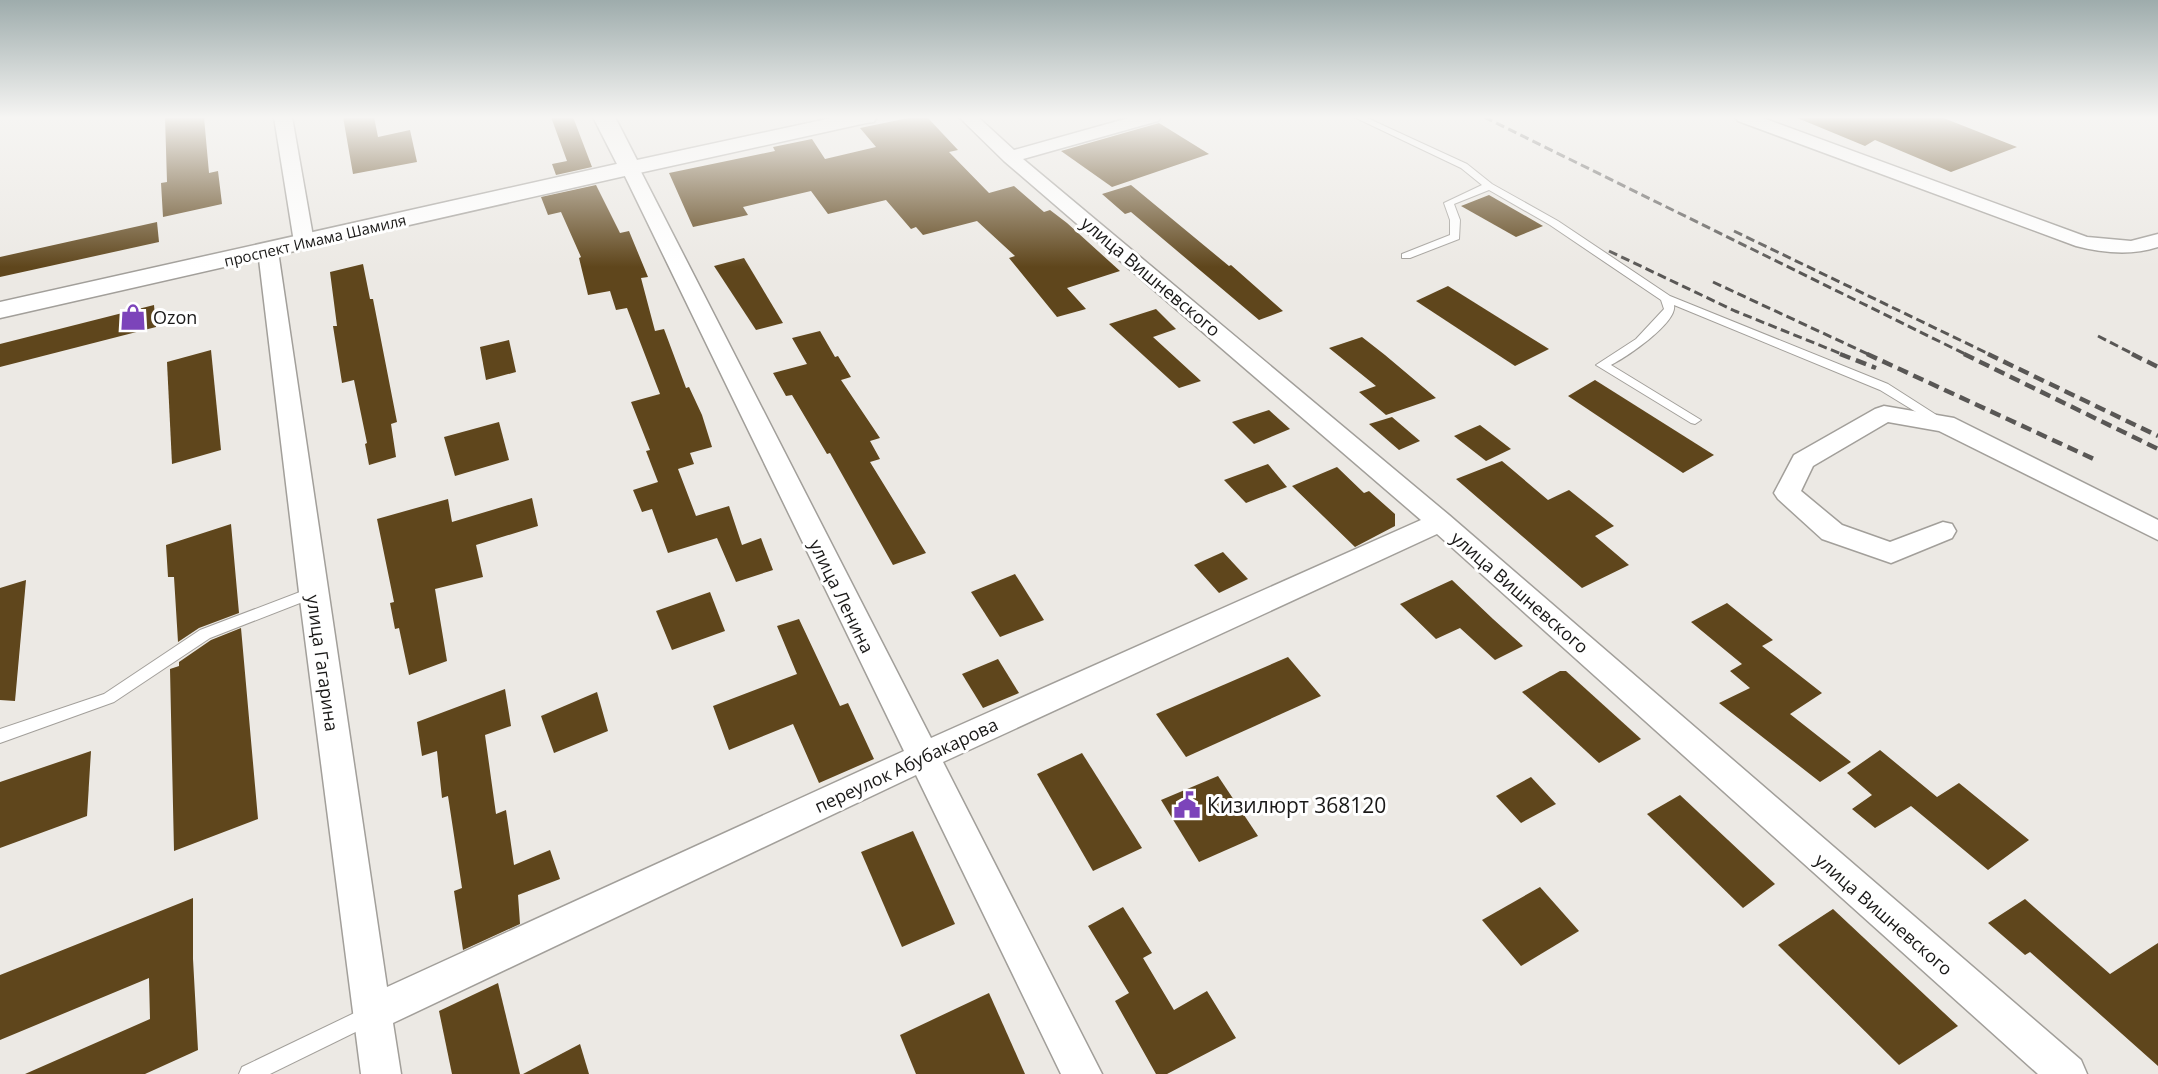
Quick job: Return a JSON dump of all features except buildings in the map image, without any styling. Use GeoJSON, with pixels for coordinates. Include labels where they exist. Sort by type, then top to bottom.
{"type":"FeatureCollection","features":[{"type":"Feature","properties":{"kind":"main road","name":"проспект Имама Шамиля"},"geometry":{"type":"LineString","coordinates":[[0,310],[634,167]]}},
{"type":"Feature","properties":{"kind":"street"},"geometry":{"type":"LineString","coordinates":[[291,167],[304,242]]}},
{"type":"Feature","properties":{"kind":"street","name":"улица Вишневского"},"geometry":{"type":"LineString","coordinates":[[1022,167],[1440,522],[2067,1074]]}},
{"type":"Feature","properties":{"kind":"street"},"geometry":{"type":"LineString","coordinates":[[1880,167],[2084,242],[2112,247],[2144,247],[2158,240]]}},
{"type":"Feature","properties":{"kind":"street","name":"улица Ленина"},"geometry":{"type":"LineString","coordinates":[[630,168],[1082,1074]]}},
{"type":"Feature","properties":{"kind":"street","name":"улица Гагарина"},"geometry":{"type":"LineString","coordinates":[[268,250],[313,592],[381,1074]]}},
{"type":"Feature","properties":{"kind":"street"},"geometry":{"type":"LineString","coordinates":[[1943,531],[1891,553],[1832,532],[1787,493],[1803,461],[1884,414],[1945,424],[2158,531]]}},
{"type":"Feature","properties":{"kind":"street","name":"переулок Абубакарова"},"geometry":{"type":"LineString","coordinates":[[373,1013],[922,757],[1440,522]]}},
{"type":"Feature","properties":{"kind":"lane"},"geometry":{"type":"LineString","coordinates":[[1465,167],[1489,186],[1554,223],[1666,298],[1884,387],[1945,424]]}},
{"type":"Feature","properties":{"kind":"lane"},"geometry":{"type":"LineString","coordinates":[[1406,256],[1455,237],[1455,220],[1449,203],[1489,186]]}},
{"type":"Feature","properties":{"kind":"lane"},"geometry":{"type":"LineString","coordinates":[[1666,298],[1670,309],[1652,333],[1616,359],[1602,365],[1695,420]]}},
{"type":"Feature","properties":{"kind":"lane"},"geometry":{"type":"LineString","coordinates":[[0,736],[109,698],[205,634],[313,592]]}},
{"type":"Feature","properties":{"kind":"lane"},"geometry":{"type":"LineString","coordinates":[[249,1074],[373,1013]]}},
{"type":"Feature","properties":{"kind":"railway"},"geometry":{"type":"LineString","coordinates":[[1586,167],[1967,355]]}},
{"type":"Feature","properties":{"kind":"railway"},"geometry":{"type":"LineString","coordinates":[[1734,231],[1991,355]]}},
{"type":"Feature","properties":{"kind":"railway"},"geometry":{"type":"LineString","coordinates":[[1609,251],[1735,311],[1844,355]]}},
{"type":"Feature","properties":{"kind":"railway"},"geometry":{"type":"LineString","coordinates":[[1713,282],[1870,355]]}},
{"type":"Feature","properties":{"kind":"railway"},"geometry":{"type":"LineString","coordinates":[[2098,336],[2135,355]]}},
{"type":"Feature","properties":{"kind":"railway"},"geometry":{"type":"LineString","coordinates":[[1840,354],[1876,368]]}},
{"type":"Feature","properties":{"kind":"railway"},"geometry":{"type":"LineString","coordinates":[[1867,354],[2096,460]]}},
{"type":"Feature","properties":{"kind":"railway"},"geometry":{"type":"LineString","coordinates":[[1964,354],[2158,449]]}},
{"type":"Feature","properties":{"kind":"railway"},"geometry":{"type":"LineString","coordinates":[[1988,354],[2158,436]]}},
{"type":"Feature","properties":{"kind":"railway"},"geometry":{"type":"LineString","coordinates":[[2132,354],[2158,367]]}},
{"type":"Feature","properties":{"kind":"place","name":"Ozon"},"geometry":{"type":"Point","coordinates":[133,317]}},
{"type":"Feature","properties":{"kind":"place","name":"Кизилюрт 368120"},"geometry":{"type":"Point","coordinates":[1187,805]}}]}
